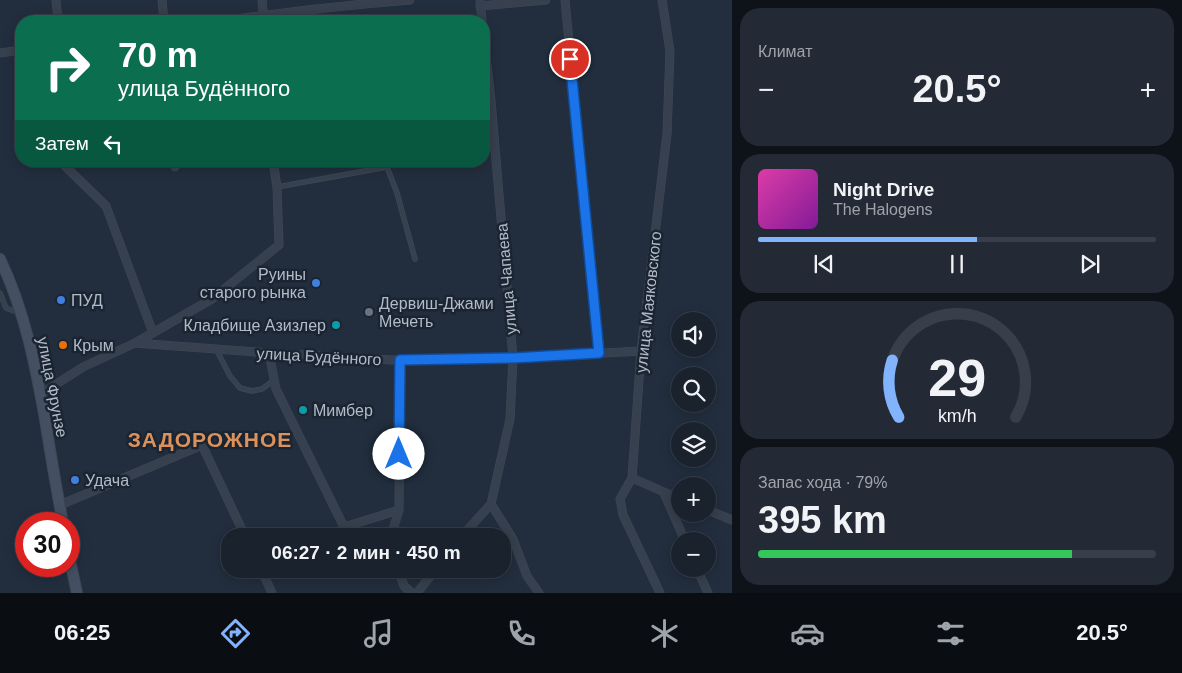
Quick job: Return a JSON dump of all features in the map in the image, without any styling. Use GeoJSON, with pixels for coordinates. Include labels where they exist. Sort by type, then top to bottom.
{"type":"FeatureCollection","features":[{"type":"Feature","properties":{"kind":"main road","name":"улица Фрунзе"},"geometry":{"type":"LineString","coordinates":[[0,259],[22,315],[32,351],[61,512]]}},
{"type":"Feature","properties":{"kind":"main road"},"geometry":{"type":"LineString","coordinates":[[74,577],[77,593]]}},
{"type":"Feature","properties":{"kind":"street"},"geometry":{"type":"LineString","coordinates":[[56,0],[57,15]]}},
{"type":"Feature","properties":{"kind":"street"},"geometry":{"type":"LineString","coordinates":[[162,0],[163,15]]}},
{"type":"Feature","properties":{"kind":"street"},"geometry":{"type":"LineString","coordinates":[[262,0],[263,15]]}},
{"type":"Feature","properties":{"kind":"street"},"geometry":{"type":"LineString","coordinates":[[282,15],[362,2],[410,0]]}},
{"type":"Feature","properties":{"kind":"street"},"geometry":{"type":"LineString","coordinates":[[480,3],[546,0]]}},
{"type":"Feature","properties":{"kind":"street"},"geometry":{"type":"LineString","coordinates":[[565,0],[599,353]]}},
{"type":"Feature","properties":{"kind":"street","name":"улица Маяковского"},"geometry":{"type":"LineString","coordinates":[[660,593],[624,515],[620,499],[632,478],[641,351],[667,134],[670,51],[662,0]]}},
{"type":"Feature","properties":{"kind":"street"},"geometry":{"type":"LineString","coordinates":[[0,53],[15,51]]}},
{"type":"Feature","properties":{"kind":"street","name":"улица Чапаева"},"geometry":{"type":"LineString","coordinates":[[469,528],[491,504],[510,419],[513,358],[490,132]]}},
{"type":"Feature","properties":{"kind":"street"},"geometry":{"type":"LineString","coordinates":[[67,167],[106,206],[153,333]]}},
{"type":"Feature","properties":{"kind":"street"},"geometry":{"type":"LineString","coordinates":[[135,343],[212,299],[279,245],[277,187],[274,167]]}},
{"type":"Feature","properties":{"kind":"street","name":"улица Будённого"},"geometry":{"type":"LineString","coordinates":[[41,394],[83,367],[135,343],[400,360],[513,358],[641,351]]}},
{"type":"Feature","properties":{"kind":"street"},"geometry":{"type":"LineString","coordinates":[[269,353],[276,389],[344,526],[399,510]]}},
{"type":"Feature","properties":{"kind":"street"},"geometry":{"type":"LineString","coordinates":[[393,528],[399,510],[400,360]]}},
{"type":"Feature","properties":{"kind":"street"},"geometry":{"type":"LineString","coordinates":[[60,505],[202,446],[242,528]]}},
{"type":"Feature","properties":{"kind":"street"},"geometry":{"type":"LineString","coordinates":[[632,478],[671,496]]}},
{"type":"Feature","properties":{"kind":"street"},"geometry":{"type":"LineString","coordinates":[[664,493],[681,532]]}},
{"type":"Feature","properties":{"kind":"street"},"geometry":{"type":"LineString","coordinates":[[491,504],[513,539],[527,576],[536,592]]}},
{"type":"Feature","properties":{"kind":"street"},"geometry":{"type":"LineString","coordinates":[[716,513],[732,520]]}},
{"type":"Feature","properties":{"kind":"street"},"geometry":{"type":"LineString","coordinates":[[701,577],[708,593]]}},
{"type":"Feature","properties":{"kind":"street"},"geometry":{"type":"LineString","coordinates":[[265,578],[272,593]]}},
{"type":"Feature","properties":{"kind":"street"},"geometry":{"type":"LineString","coordinates":[[401,578],[404,586],[412,593]]}},
{"type":"Feature","properties":{"kind":"street"},"geometry":{"type":"LineString","coordinates":[[417,593],[429,578]]}},
{"type":"Feature","properties":{"kind":"lane"},"geometry":{"type":"LineString","coordinates":[[277,187],[382,167]]}},
{"type":"Feature","properties":{"kind":"lane"},"geometry":{"type":"LineString","coordinates":[[387,167],[398,193],[415,259]]}},
{"type":"Feature","properties":{"kind":"lane"},"geometry":{"type":"LineString","coordinates":[[0,293],[6,308],[22,315]]}},
{"type":"Feature","properties":{"kind":"lane"},"geometry":{"type":"LineString","coordinates":[[216,349],[230,376],[240,388],[252,391],[262,389],[274,380]]}},
{"type":"Feature","properties":{"kind":"place","name":"Руины старого рынка"},"geometry":{"type":"Point","coordinates":[316,283]}},
{"type":"Feature","properties":{"kind":"place","name":"ПУД"},"geometry":{"type":"Point","coordinates":[61,300]}},
{"type":"Feature","properties":{"kind":"place","name":"Дервиш-Джами Мечеть"},"geometry":{"type":"Point","coordinates":[369,312]}},
{"type":"Feature","properties":{"kind":"place","name":"Кладбище Азизлер"},"geometry":{"type":"Point","coordinates":[336,325]}},
{"type":"Feature","properties":{"kind":"place","name":"Крым"},"geometry":{"type":"Point","coordinates":[63,345]}},
{"type":"Feature","properties":{"kind":"place","name":"Мимбер"},"geometry":{"type":"Point","coordinates":[303,410]}},
{"type":"Feature","properties":{"kind":"place","name":"Удача"},"geometry":{"type":"Point","coordinates":[75,480]}},
{"type":"Feature","properties":{"kind":"district","name":"ЗАДОРОЖНОЕ"},"geometry":{"type":"Point","coordinates":[210,440]}},
{"type":"Feature","properties":{"kind":"route"},"geometry":{"type":"LineString","coordinates":[[399,454],[400,360],[513,358],[599,353],[570,59]]}}]}
